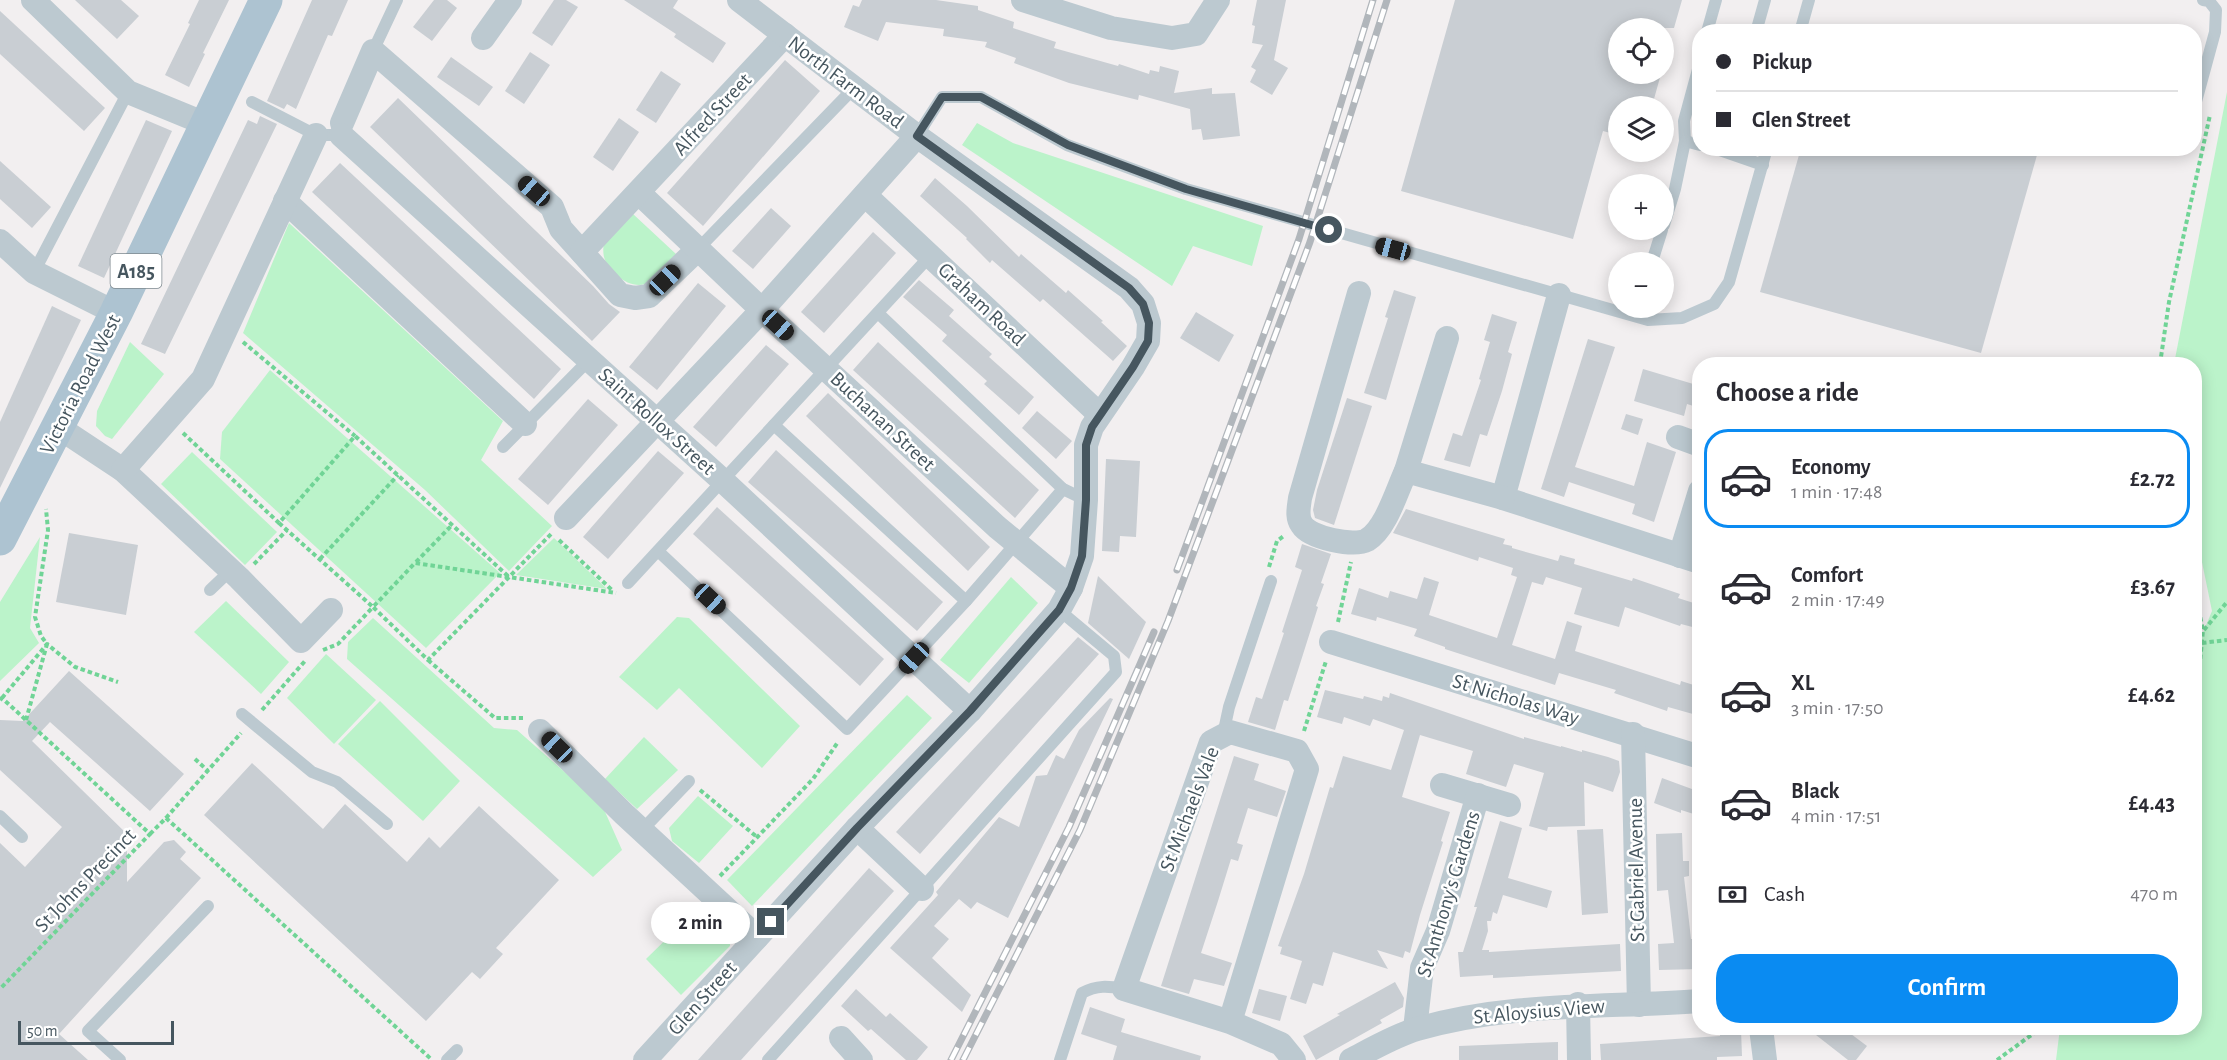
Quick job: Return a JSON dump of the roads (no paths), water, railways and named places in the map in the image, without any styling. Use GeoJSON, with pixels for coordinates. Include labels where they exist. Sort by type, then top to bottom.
{"type":"FeatureCollection","features":[{"type":"Feature","properties":{"kind":"main road","name":"Victoria Road West"},"geometry":{"type":"LineString","coordinates":[[0,537],[116,313],[266,0]]}},
{"type":"Feature","properties":{"kind":"street"},"geometry":{"type":"LineString","coordinates":[[33,0],[128,92],[206,124]]}},
{"type":"Feature","properties":{"kind":"street"},"geometry":{"type":"LineString","coordinates":[[483,38],[510,0]]}},
{"type":"Feature","properties":{"kind":"street","name":"North Farm Road"},"geometry":{"type":"LineString","coordinates":[[739,0],[917,136],[1129,288],[1143,304],[1149,323],[1148,341],[1133,367],[1099,414],[1086,445],[1086,500],[1082,556],[1071,588]]}},
{"type":"Feature","properties":{"kind":"street"},"geometry":{"type":"LineString","coordinates":[[1023,0],[1086,10],[1111,28],[1172,38],[1196,34],[1218,0]]}},
{"type":"Feature","properties":{"kind":"street","name":"Alfred Street"},"geometry":{"type":"LineString","coordinates":[[582,252],[784,35]]}},
{"type":"Feature","properties":{"kind":"street"},"geometry":{"type":"LineString","coordinates":[[342,129],[373,51],[552,207],[561,229],[620,295],[635,298],[649,296],[698,249],[639,193]]}},
{"type":"Feature","properties":{"kind":"street","name":"Saint Rollox Street"},"geometry":{"type":"LineString","coordinates":[[342,129],[970,711]]}},
{"type":"Feature","properties":{"kind":"street"},"geometry":{"type":"LineString","coordinates":[[123,470],[203,379],[316,135]]}},
{"type":"Feature","properties":{"kind":"street"},"geometry":{"type":"LineString","coordinates":[[559,526],[762,310],[917,136]]}},
{"type":"Feature","properties":{"kind":"street","name":"Graham Road"},"geometry":{"type":"LineString","coordinates":[[865,195],[1099,414]]}},
{"type":"Feature","properties":{"kind":"street"},"geometry":{"type":"LineString","coordinates":[[285,201],[525,424]]}},
{"type":"Feature","properties":{"kind":"street"},"geometry":{"type":"LineString","coordinates":[[0,241],[34,272],[116,313]]}},
{"type":"Feature","properties":{"kind":"street","name":"Buchanan Street"},"geometry":{"type":"LineString","coordinates":[[698,249],[997,527],[1071,588]]}},
{"type":"Feature","properties":{"kind":"street"},"geometry":{"type":"LineString","coordinates":[[1359,293],[1300,498],[1298,514],[1300,524],[1306,530],[1334,540],[1355,544],[1367,540],[1379,530],[1406,471],[1447,338]]}},
{"type":"Feature","properties":{"kind":"street"},"geometry":{"type":"LineString","coordinates":[[1503,498],[1559,295]]}},
{"type":"Feature","properties":{"kind":"street"},"geometry":{"type":"LineString","coordinates":[[58,427],[123,470],[235,574],[301,641],[331,610]]}},
{"type":"Feature","properties":{"kind":"street"},"geometry":{"type":"LineString","coordinates":[[1406,471],[1503,498],[1690,559]]}},
{"type":"Feature","properties":{"kind":"street","name":"Glen Street"},"geometry":{"type":"LineString","coordinates":[[645,1060],[857,828],[970,711],[1059,610],[1071,588]]}},
{"type":"Feature","properties":{"kind":"street","name":"St Nicholas Way"},"geometry":{"type":"LineString","coordinates":[[1331,642],[1633,734],[1692,754]]}},
{"type":"Feature","properties":{"kind":"street"},"geometry":{"type":"LineString","coordinates":[[540,731],[633,822],[757,937]]}},
{"type":"Feature","properties":{"kind":"street","name":"St Michaels Vale"},"geometry":{"type":"LineString","coordinates":[[1124,989],[1211,742],[1230,732],[1297,751],[1307,769],[1230,1023]]}},
{"type":"Feature","properties":{"kind":"street","name":"St Gabriel Avenue"},"geometry":{"type":"LineString","coordinates":[[1633,734],[1639,1005]]}},
{"type":"Feature","properties":{"kind":"street","name":"St Anthony's Gardens"},"geometry":{"type":"LineString","coordinates":[[1442,784],[1509,805]]}},
{"type":"Feature","properties":{"kind":"street","name":"St Anthony's Gardens"},"geometry":{"type":"LineString","coordinates":[[1415,1029],[1422,968],[1438,931],[1478,795]]}},
{"type":"Feature","properties":{"kind":"street"},"geometry":{"type":"LineString","coordinates":[[857,828],[922,889]]}},
{"type":"Feature","properties":{"kind":"street"},"geometry":{"type":"LineString","coordinates":[[1124,989],[1230,1023],[1281,1044],[1294,1060]]}},
{"type":"Feature","properties":{"kind":"street","name":"St Aloysius View"},"geometry":{"type":"LineString","coordinates":[[1352,1060],[1415,1029],[1486,1013],[1578,1004],[1639,1005],[1692,1002]]}},
{"type":"Feature","properties":{"kind":"street"},"geometry":{"type":"LineString","coordinates":[[1578,1004],[1579,1060]]}},
{"type":"Feature","properties":{"kind":"street"},"geometry":{"type":"LineString","coordinates":[[1762,1035],[1765,1060]]}},
{"type":"Feature","properties":{"kind":"street"},"geometry":{"type":"LineString","coordinates":[[841,1038],[861,1060]]}},
{"type":"Feature","properties":{"kind":"lane"},"geometry":{"type":"LineString","coordinates":[[373,51],[397,0]]}},
{"type":"Feature","properties":{"kind":"lane"},"geometry":{"type":"LineString","coordinates":[[1709,24],[1716,0]]}},
{"type":"Feature","properties":{"kind":"lane"},"geometry":{"type":"LineString","coordinates":[[1758,24],[1765,0]]}},
{"type":"Feature","properties":{"kind":"lane"},"geometry":{"type":"LineString","coordinates":[[1802,24],[1809,0]]}},
{"type":"Feature","properties":{"kind":"lane"},"geometry":{"type":"LineString","coordinates":[[2202,80],[2215,32],[2216,10],[2209,1],[2203,0]]}},
{"type":"Feature","properties":{"kind":"lane"},"geometry":{"type":"LineString","coordinates":[[698,249],[854,88]]}},
{"type":"Feature","properties":{"kind":"lane"},"geometry":{"type":"LineString","coordinates":[[34,272],[128,92]]}},
{"type":"Feature","properties":{"kind":"lane"},"geometry":{"type":"LineString","coordinates":[[1674,192],[1684,141],[1684,121],[1692,92]]}},
{"type":"Feature","properties":{"kind":"lane"},"geometry":{"type":"LineString","coordinates":[[917,136],[942,97],[981,97],[1068,145],[1186,189],[1648,320],[1682,318],[1714,304],[1729,282],[1765,156]]}},
{"type":"Feature","properties":{"kind":"lane"},"geometry":{"type":"LineString","coordinates":[[252,102],[316,135],[342,129]]}},
{"type":"Feature","properties":{"kind":"lane"},"geometry":{"type":"LineString","coordinates":[[1684,141],[1692,143]]}},
{"type":"Feature","properties":{"kind":"lane"},"geometry":{"type":"LineString","coordinates":[[1739,156],[1763,165]]}},
{"type":"Feature","properties":{"kind":"lane"},"geometry":{"type":"LineString","coordinates":[[628,583],[774,425],[836,377],[878,313],[930,256]]}},
{"type":"Feature","properties":{"kind":"lane"},"geometry":{"type":"LineString","coordinates":[[878,313],[1063,489],[1086,500]]}},
{"type":"Feature","properties":{"kind":"lane"},"geometry":{"type":"LineString","coordinates":[[503,447],[589,360]]}},
{"type":"Feature","properties":{"kind":"lane"},"geometry":{"type":"LineString","coordinates":[[774,425],[966,601]]}},
{"type":"Feature","properties":{"kind":"lane"},"geometry":{"type":"LineString","coordinates":[[658,550],[847,729],[966,601],[1063,489]]}},
{"type":"Feature","properties":{"kind":"lane"},"geometry":{"type":"LineString","coordinates":[[210,590],[235,574]]}},
{"type":"Feature","properties":{"kind":"lane"},"geometry":{"type":"LineString","coordinates":[[1223,735],[1229,707],[1270,581]]}},
{"type":"Feature","properties":{"kind":"lane"},"geometry":{"type":"LineString","coordinates":[[768,1060],[1116,672],[1114,656],[1059,610]]}},
{"type":"Feature","properties":{"kind":"lane"},"geometry":{"type":"LineString","coordinates":[[247,718],[312,772],[337,783],[387,824]]}},
{"type":"Feature","properties":{"kind":"lane"},"geometry":{"type":"LineString","coordinates":[[633,822],[688,781]]}},
{"type":"Feature","properties":{"kind":"lane"},"geometry":{"type":"LineString","coordinates":[[0,816],[22,837]]}},
{"type":"Feature","properties":{"kind":"lane"},"geometry":{"type":"LineString","coordinates":[[120,1060],[88,1031],[208,906]]}},
{"type":"Feature","properties":{"kind":"lane"},"geometry":{"type":"LineString","coordinates":[[1060,1060],[1082,993],[1092,987],[1107,986],[1124,989]]}},
{"type":"Feature","properties":{"kind":"lane"},"geometry":{"type":"LineString","coordinates":[[447,1060],[457,1050]]}},
{"type":"Feature","properties":{"kind":"railway"},"geometry":{"type":"LineString","coordinates":[[1177,570],[1299,239],[1373,0]]}},
{"type":"Feature","properties":{"kind":"railway"},"geometry":{"type":"LineString","coordinates":[[963,1060],[1080,830],[1168,621],[1310,242],[1387,0]]}},
{"type":"Feature","properties":{"kind":"railway"},"geometry":{"type":"LineString","coordinates":[[951,1060],[1069,827],[1154,632]]}}]}
